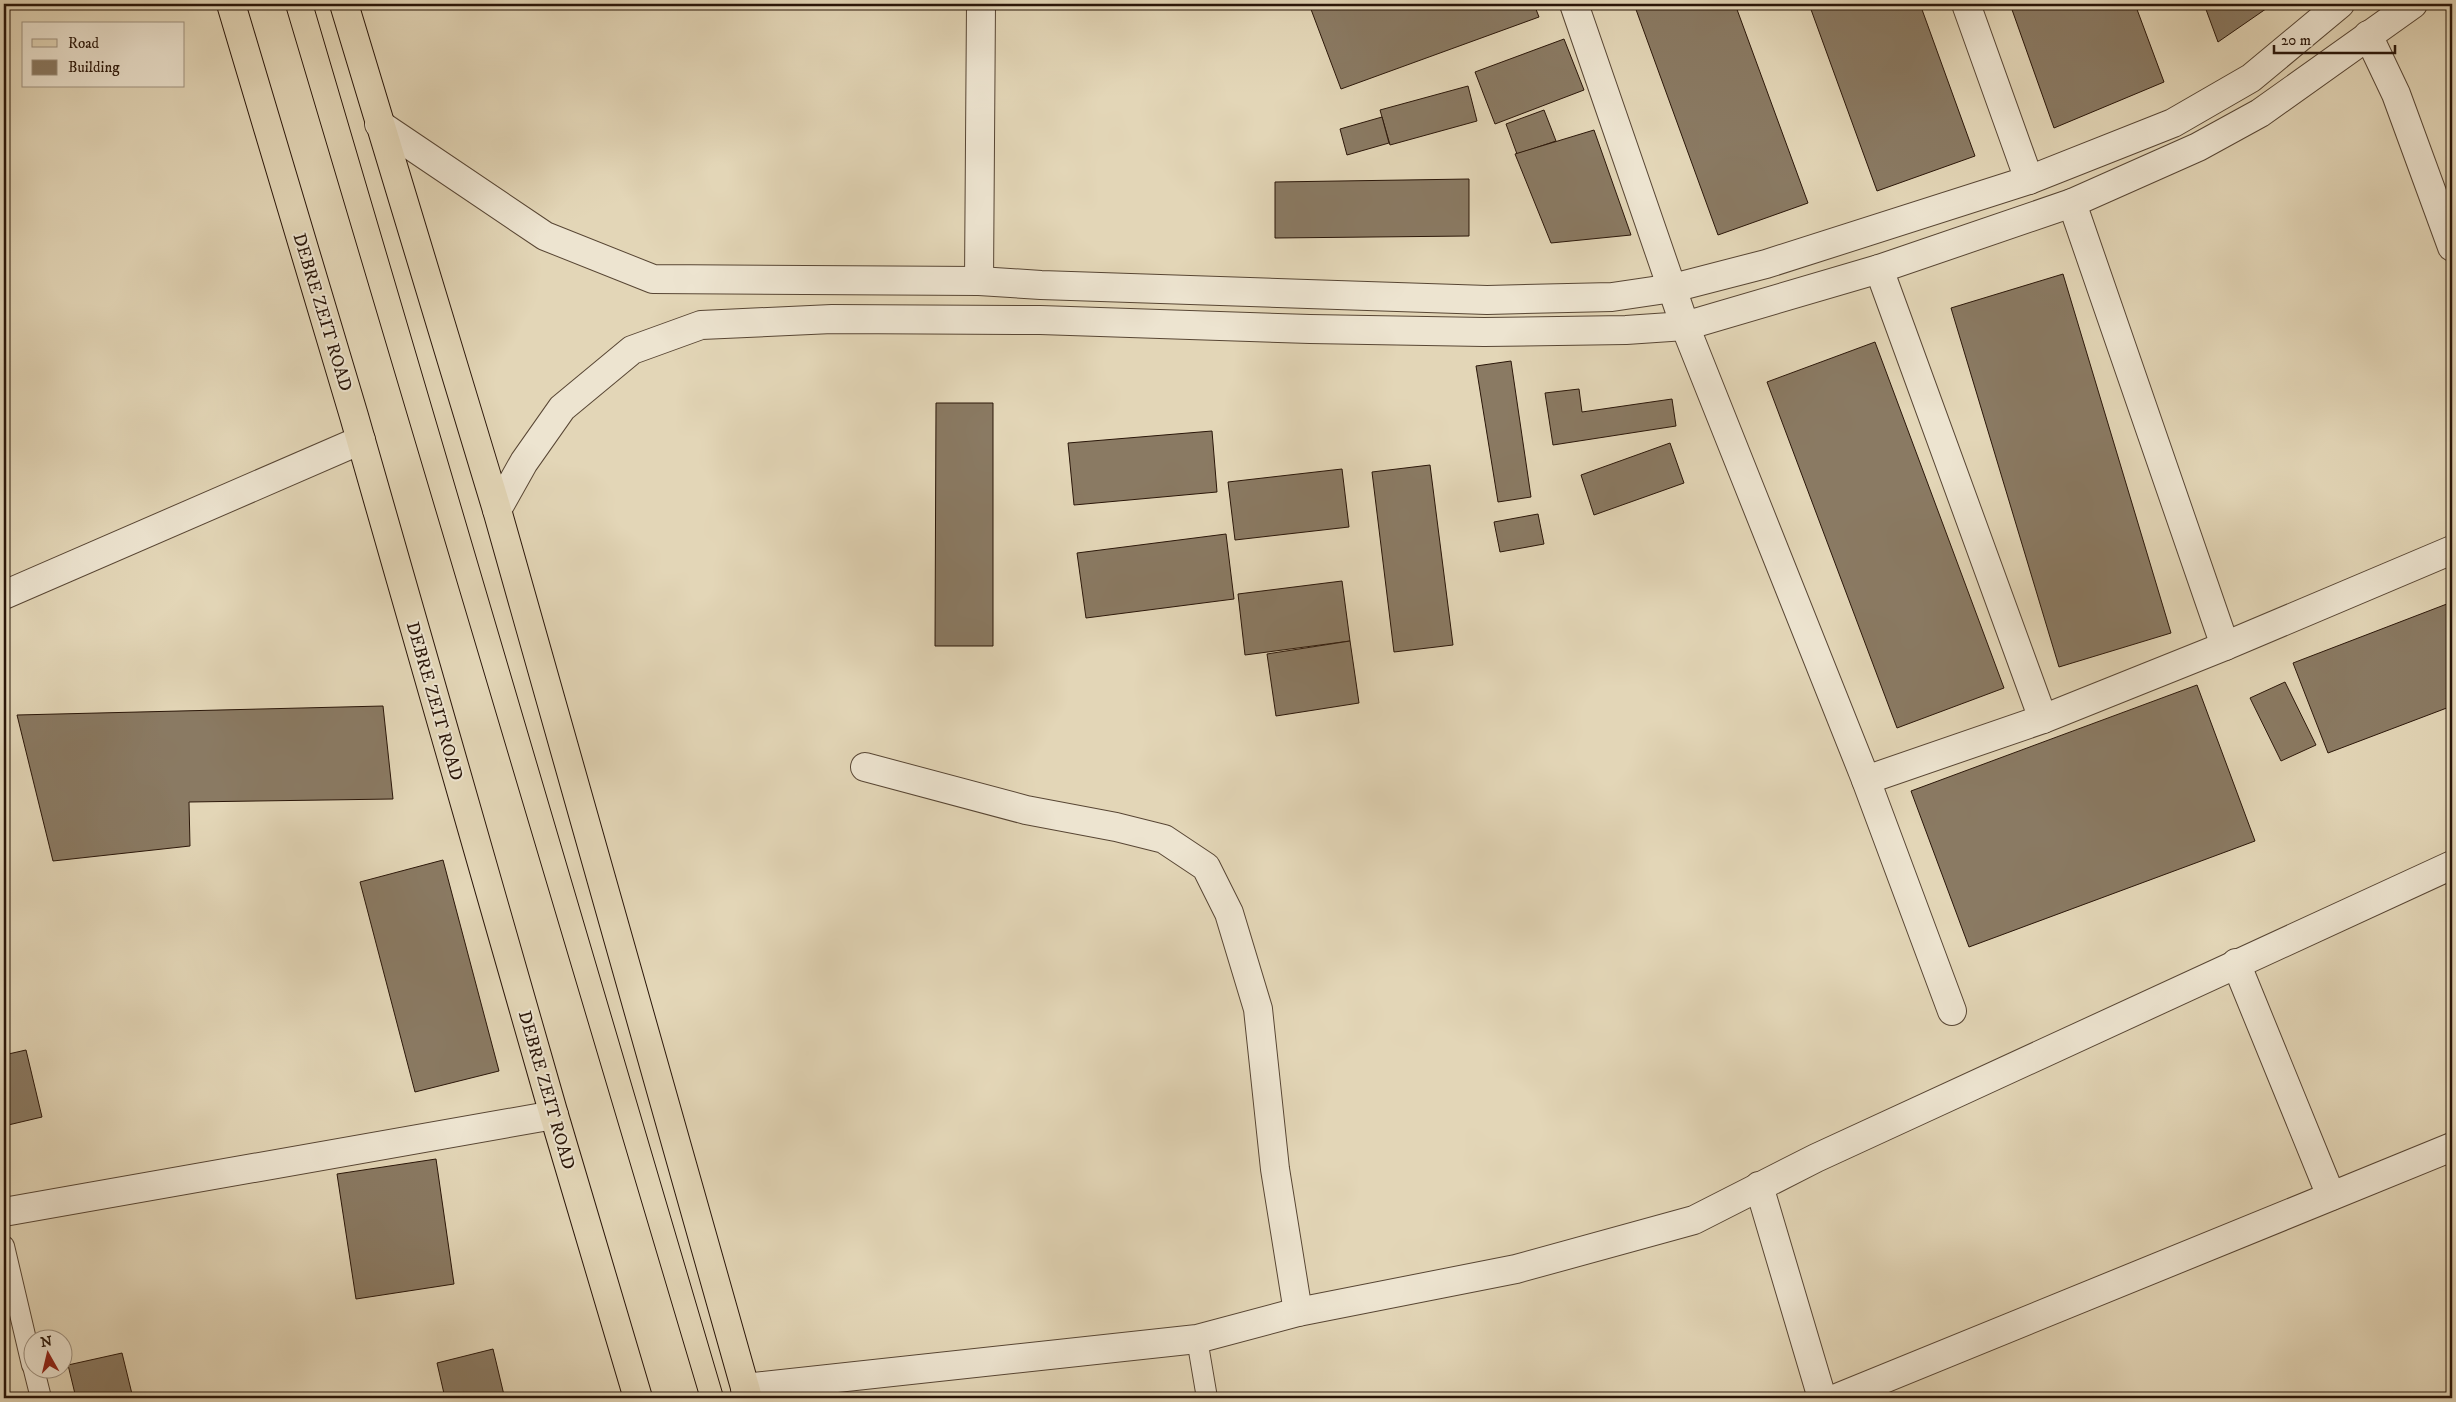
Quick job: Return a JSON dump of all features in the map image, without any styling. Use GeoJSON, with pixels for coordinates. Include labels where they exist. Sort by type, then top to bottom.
{"type":"FeatureCollection","features":[{"type":"Feature","properties":{"kind":"main road","name":"DEBRE ZEIT ROAD"},"geometry":{"type":"LineString","coordinates":[[230,4],[361,440],[554,1115],[638,1398]]}},
{"type":"Feature","properties":{"kind":"main road"},"geometry":{"type":"LineString","coordinates":[[344,4],[496,510],[746,1393]]}},
{"type":"Feature","properties":{"kind":"street"},"geometry":{"type":"LineString","coordinates":[[979,281],[981,4]]}},
{"type":"Feature","properties":{"kind":"street"},"geometry":{"type":"LineString","coordinates":[[1574,4],[1685,326],[1866,780],[1952,1011]]}},
{"type":"Feature","properties":{"kind":"street"},"geometry":{"type":"LineString","coordinates":[[1966,4],[2029,180]]}},
{"type":"Feature","properties":{"kind":"street"},"geometry":{"type":"LineString","coordinates":[[379,124],[545,236],[652,279],[979,281],[1041,285],[1487,300],[1612,297],[1673,288],[1766,264],[2029,180],[2173,123],[2251,78],[2340,4]]}},
{"type":"Feature","properties":{"kind":"street"},"geometry":{"type":"LineString","coordinates":[[496,510],[524,462],[562,408],[632,350],[701,325],[832,319],[1040,320],[1310,329],[1484,332],[1626,330],[1685,326],[1879,269],[2072,203],[2198,147],[2260,113],[2413,4]]}},
{"type":"Feature","properties":{"kind":"street"},"geometry":{"type":"LineString","coordinates":[[2368,35],[2396,94],[2452,247]]}},
{"type":"Feature","properties":{"kind":"street"},"geometry":{"type":"LineString","coordinates":[[2072,203],[2225,646]]}},
{"type":"Feature","properties":{"kind":"street"},"geometry":{"type":"LineString","coordinates":[[1879,269],[2043,719]]}},
{"type":"Feature","properties":{"kind":"street"},"geometry":{"type":"LineString","coordinates":[[1040,320],[1041,285]]}},
{"type":"Feature","properties":{"kind":"street"},"geometry":{"type":"LineString","coordinates":[[4,594],[361,440]]}},
{"type":"Feature","properties":{"kind":"street"},"geometry":{"type":"LineString","coordinates":[[1866,780],[2043,719],[2225,646],[2452,550]]}},
{"type":"Feature","properties":{"kind":"street"},"geometry":{"type":"LineString","coordinates":[[865,767],[1026,810],[1116,827],[1164,839],[1206,867],[1229,913],[1258,1009],[1275,1169],[1298,1312]]}},
{"type":"Feature","properties":{"kind":"street"},"geometry":{"type":"LineString","coordinates":[[746,1393],[1197,1339],[1298,1312],[1516,1269],[1694,1220],[1759,1186],[2236,963],[2452,865]]}},
{"type":"Feature","properties":{"kind":"street"},"geometry":{"type":"LineString","coordinates":[[2236,963],[2332,1196]]}},
{"type":"Feature","properties":{"kind":"street"},"geometry":{"type":"LineString","coordinates":[[4,1212],[554,1115]]}},
{"type":"Feature","properties":{"kind":"street"},"geometry":{"type":"LineString","coordinates":[[1837,1398],[2452,1147]]}},
{"type":"Feature","properties":{"kind":"street"},"geometry":{"type":"LineString","coordinates":[[1759,1186],[1822,1398]]}},
{"type":"Feature","properties":{"kind":"lane"},"geometry":{"type":"LineString","coordinates":[[4,1246],[24,1330]]}},
{"type":"Feature","properties":{"kind":"lane"},"geometry":{"type":"LineString","coordinates":[[1197,1339],[1208,1398]]}},
{"type":"Feature","properties":{"kind":"lane"},"geometry":{"type":"LineString","coordinates":[[36,1380],[40,1398]]}},
{"type":"Feature","properties":{"kind":"building"},"geometry":{"type":"Polygon","coordinates":[[[1309,4],[1534,4],[1539,17],[1341,89],[1309,4]]]}},
{"type":"Feature","properties":{"kind":"building"},"geometry":{"type":"Polygon","coordinates":[[[1634,4],[1735,4],[1808,203],[1718,235],[1634,4]]]}},
{"type":"Feature","properties":{"kind":"building"},"geometry":{"type":"Polygon","coordinates":[[[1809,4],[1920,4],[1975,156],[1877,191],[1809,4]]]}},
{"type":"Feature","properties":{"kind":"building"},"geometry":{"type":"Polygon","coordinates":[[[2010,4],[2135,4],[2164,82],[2054,128],[2010,4]]]}},
{"type":"Feature","properties":{"kind":"building"},"geometry":{"type":"Polygon","coordinates":[[[2204,4],[2273,4],[2218,42],[2204,4]]]}},
{"type":"Feature","properties":{"kind":"building"},"geometry":{"type":"Polygon","coordinates":[[[1564,39],[1584,90],[1495,124],[1475,72],[1564,39]]]}},
{"type":"Feature","properties":{"kind":"building"},"geometry":{"type":"Polygon","coordinates":[[[1468,86],[1477,121],[1390,145],[1380,110],[1468,86]]]}},
{"type":"Feature","properties":{"kind":"building"},"geometry":{"type":"Polygon","coordinates":[[[1544,110],[1556,141],[1517,154],[1506,124],[1544,110]]]}},
{"type":"Feature","properties":{"kind":"building"},"geometry":{"type":"Polygon","coordinates":[[[1382,117],[1389,143],[1347,155],[1340,129],[1382,117]]]}},
{"type":"Feature","properties":{"kind":"building"},"geometry":{"type":"Polygon","coordinates":[[[1594,130],[1631,235],[1551,243],[1515,154],[1594,130]]]}},
{"type":"Feature","properties":{"kind":"building"},"geometry":{"type":"Polygon","coordinates":[[[1469,179],[1469,236],[1275,238],[1275,182],[1469,179]]]}},
{"type":"Feature","properties":{"kind":"building"},"geometry":{"type":"Polygon","coordinates":[[[2063,274],[2171,633],[2059,667],[1951,308],[2063,274]]]}},
{"type":"Feature","properties":{"kind":"building"},"geometry":{"type":"Polygon","coordinates":[[[1875,342],[2004,688],[1897,728],[1767,382],[1875,342]]]}},
{"type":"Feature","properties":{"kind":"building"},"geometry":{"type":"Polygon","coordinates":[[[1511,361],[1531,497],[1498,502],[1476,366],[1511,361]]]}},
{"type":"Feature","properties":{"kind":"building"},"geometry":{"type":"Polygon","coordinates":[[[1579,389],[1582,412],[1672,399],[1676,426],[1553,445],[1545,393],[1579,389]]]}},
{"type":"Feature","properties":{"kind":"building"},"geometry":{"type":"Polygon","coordinates":[[[936,403],[993,403],[993,646],[935,646],[936,403]]]}},
{"type":"Feature","properties":{"kind":"building"},"geometry":{"type":"Polygon","coordinates":[[[1212,431],[1217,492],[1074,505],[1068,443],[1212,431]]]}},
{"type":"Feature","properties":{"kind":"building"},"geometry":{"type":"Polygon","coordinates":[[[1670,443],[1684,483],[1594,515],[1581,475],[1670,443]]]}},
{"type":"Feature","properties":{"kind":"building"},"geometry":{"type":"Polygon","coordinates":[[[1430,465],[1453,645],[1394,652],[1372,472],[1430,465]]]}},
{"type":"Feature","properties":{"kind":"building"},"geometry":{"type":"Polygon","coordinates":[[[1342,469],[1349,527],[1235,540],[1228,482],[1342,469]]]}},
{"type":"Feature","properties":{"kind":"building"},"geometry":{"type":"Polygon","coordinates":[[[1538,514],[1544,544],[1500,552],[1494,522],[1538,514]]]}},
{"type":"Feature","properties":{"kind":"building"},"geometry":{"type":"Polygon","coordinates":[[[1226,534],[1234,599],[1086,618],[1077,553],[1226,534]]]}},
{"type":"Feature","properties":{"kind":"building"},"geometry":{"type":"Polygon","coordinates":[[[1342,581],[1350,641],[1245,655],[1238,594],[1342,581]]]}},
{"type":"Feature","properties":{"kind":"building"},"geometry":{"type":"Polygon","coordinates":[[[2452,602],[2452,706],[2328,753],[2293,663],[2452,602]]]}},
{"type":"Feature","properties":{"kind":"building"},"geometry":{"type":"Polygon","coordinates":[[[1350,641],[1359,703],[1276,716],[1267,654],[1350,641]]]}},
{"type":"Feature","properties":{"kind":"building"},"geometry":{"type":"Polygon","coordinates":[[[2285,682],[2316,745],[2281,761],[2250,698],[2285,682]]]}},
{"type":"Feature","properties":{"kind":"building"},"geometry":{"type":"Polygon","coordinates":[[[2197,685],[2255,841],[1969,947],[1911,791],[2197,685]]]}},
{"type":"Feature","properties":{"kind":"building"},"geometry":{"type":"Polygon","coordinates":[[[383,706],[393,799],[189,802],[190,846],[53,861],[17,715],[383,706]]]}},
{"type":"Feature","properties":{"kind":"building"},"geometry":{"type":"Polygon","coordinates":[[[443,860],[499,1071],[415,1092],[360,882],[443,860]]]}},
{"type":"Feature","properties":{"kind":"building"},"geometry":{"type":"Polygon","coordinates":[[[26,1050],[42,1117],[4,1126],[4,1055],[26,1050]]]}},
{"type":"Feature","properties":{"kind":"building"},"geometry":{"type":"Polygon","coordinates":[[[436,1159],[454,1284],[356,1299],[337,1174],[436,1159]]]}},
{"type":"Feature","properties":{"kind":"building"},"geometry":{"type":"Polygon","coordinates":[[[493,1349],[504,1395],[498,1396],[498,1398],[445,1398],[437,1363],[493,1349]]]}},
{"type":"Feature","properties":{"kind":"building"},"geometry":{"type":"Polygon","coordinates":[[[122,1353],[133,1398],[76,1398],[72,1380],[72,1364],[122,1353]]]}},
{"type":"Feature","properties":{"kind":"tram line"},"geometry":{"type":"LineString","coordinates":[[285,4],[700,1398]]}},
{"type":"Feature","properties":{"kind":"tram line"},"geometry":{"type":"LineString","coordinates":[[313,4],[724,1398]]}}]}
